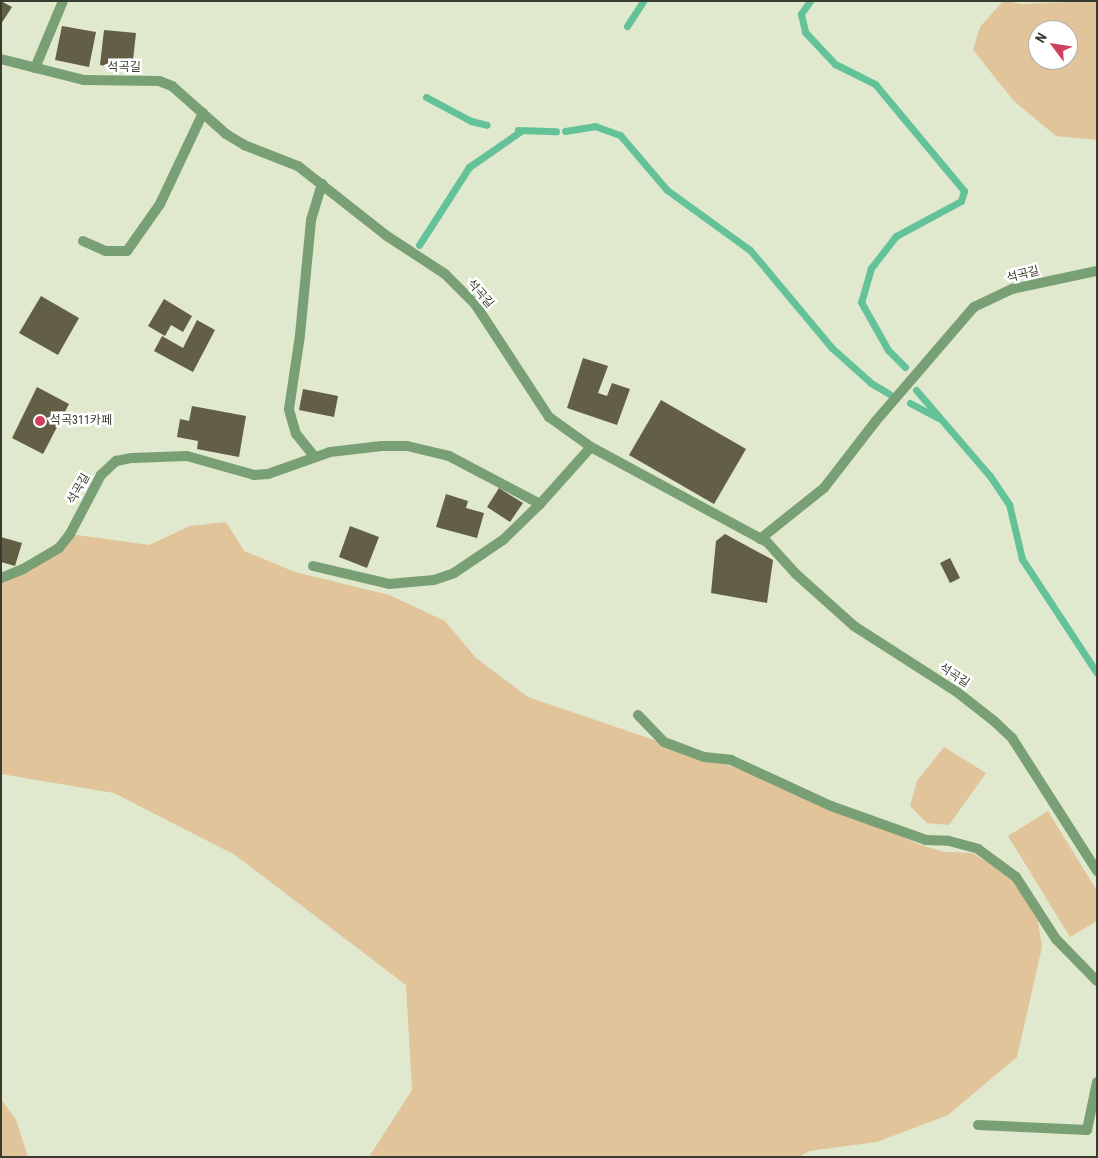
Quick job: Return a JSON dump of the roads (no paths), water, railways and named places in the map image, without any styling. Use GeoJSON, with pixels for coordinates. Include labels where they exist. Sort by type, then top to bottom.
{"type":"FeatureCollection","features":[{"type":"Feature","properties":{"kind":"street"},"geometry":{"type":"LineString","coordinates":[[35,68],[63,1]]}},
{"type":"Feature","properties":{"kind":"street","name":"석곡길"},"geometry":{"type":"LineString","coordinates":[[1,60],[84,80],[159,81],[172,86],[203,114],[244,145],[298,166],[387,236],[445,274],[475,304],[549,417],[591,447],[760,538],[854,626],[957,692],[994,721],[1012,738],[1097,872]]}},
{"type":"Feature","properties":{"kind":"street"},"geometry":{"type":"LineString","coordinates":[[83,241],[105,251],[127,251],[160,204],[203,114]]}},
{"type":"Feature","properties":{"kind":"street"},"geometry":{"type":"LineString","coordinates":[[314,456],[296,434],[289,409],[300,335],[311,220],[322,184]]}},
{"type":"Feature","properties":{"kind":"street","name":"석곡길"},"geometry":{"type":"LineString","coordinates":[[760,538],[824,488],[875,422],[974,307],[1012,288],[1097,272]]}},
{"type":"Feature","properties":{"kind":"street","name":"석곡길"},"geometry":{"type":"LineString","coordinates":[[1,578],[23,569],[59,548],[70,534],[101,475],[116,462],[156,456],[187,456],[254,474],[268,474],[314,456],[382,446],[427,449],[449,456],[540,504]]}},
{"type":"Feature","properties":{"kind":"street"},"geometry":{"type":"LineString","coordinates":[[313,566],[389,584],[434,580],[454,573],[503,540],[540,504],[591,447]]}},
{"type":"Feature","properties":{"kind":"street"},"geometry":{"type":"LineString","coordinates":[[638,716],[664,742],[704,757],[731,760],[831,806],[926,840],[949,841],[978,849],[1016,877],[1056,939],[1097,981]]}},
{"type":"Feature","properties":{"kind":"street"},"geometry":{"type":"LineString","coordinates":[[978,1125],[1087,1130],[1097,1082]]}},
{"type":"Feature","properties":{"kind":"waterway"},"geometry":{"type":"LineString","coordinates":[[627,26],[643,1]]}},
{"type":"Feature","properties":{"kind":"waterway"},"geometry":{"type":"LineString","coordinates":[[810,1],[801,14],[805,32],[835,64],[875,84],[964,191],[961,201],[896,236],[871,268],[861,302],[888,350],[905,367]]}},
{"type":"Feature","properties":{"kind":"waterway"},"geometry":{"type":"LineString","coordinates":[[426,97],[471,121],[487,125]]}},
{"type":"Feature","properties":{"kind":"waterway"},"geometry":{"type":"LineString","coordinates":[[565,131],[595,126],[620,135],[667,190],[750,250],[832,348],[871,383],[889,394]]}},
{"type":"Feature","properties":{"kind":"waterway"},"geometry":{"type":"LineString","coordinates":[[518,130],[556,131]]}},
{"type":"Feature","properties":{"kind":"waterway"},"geometry":{"type":"LineString","coordinates":[[419,245],[469,167],[521,131]]}},
{"type":"Feature","properties":{"kind":"waterway"},"geometry":{"type":"LineString","coordinates":[[916,390],[990,476],[1009,504],[1022,559],[1097,673]]}},
{"type":"Feature","properties":{"kind":"waterway"},"geometry":{"type":"LineString","coordinates":[[910,403],[938,418]]}},
{"type":"Feature","properties":{"kind":"place","name":"석곡311카페"},"geometry":{"type":"Point","coordinates":[40,421]}}]}
